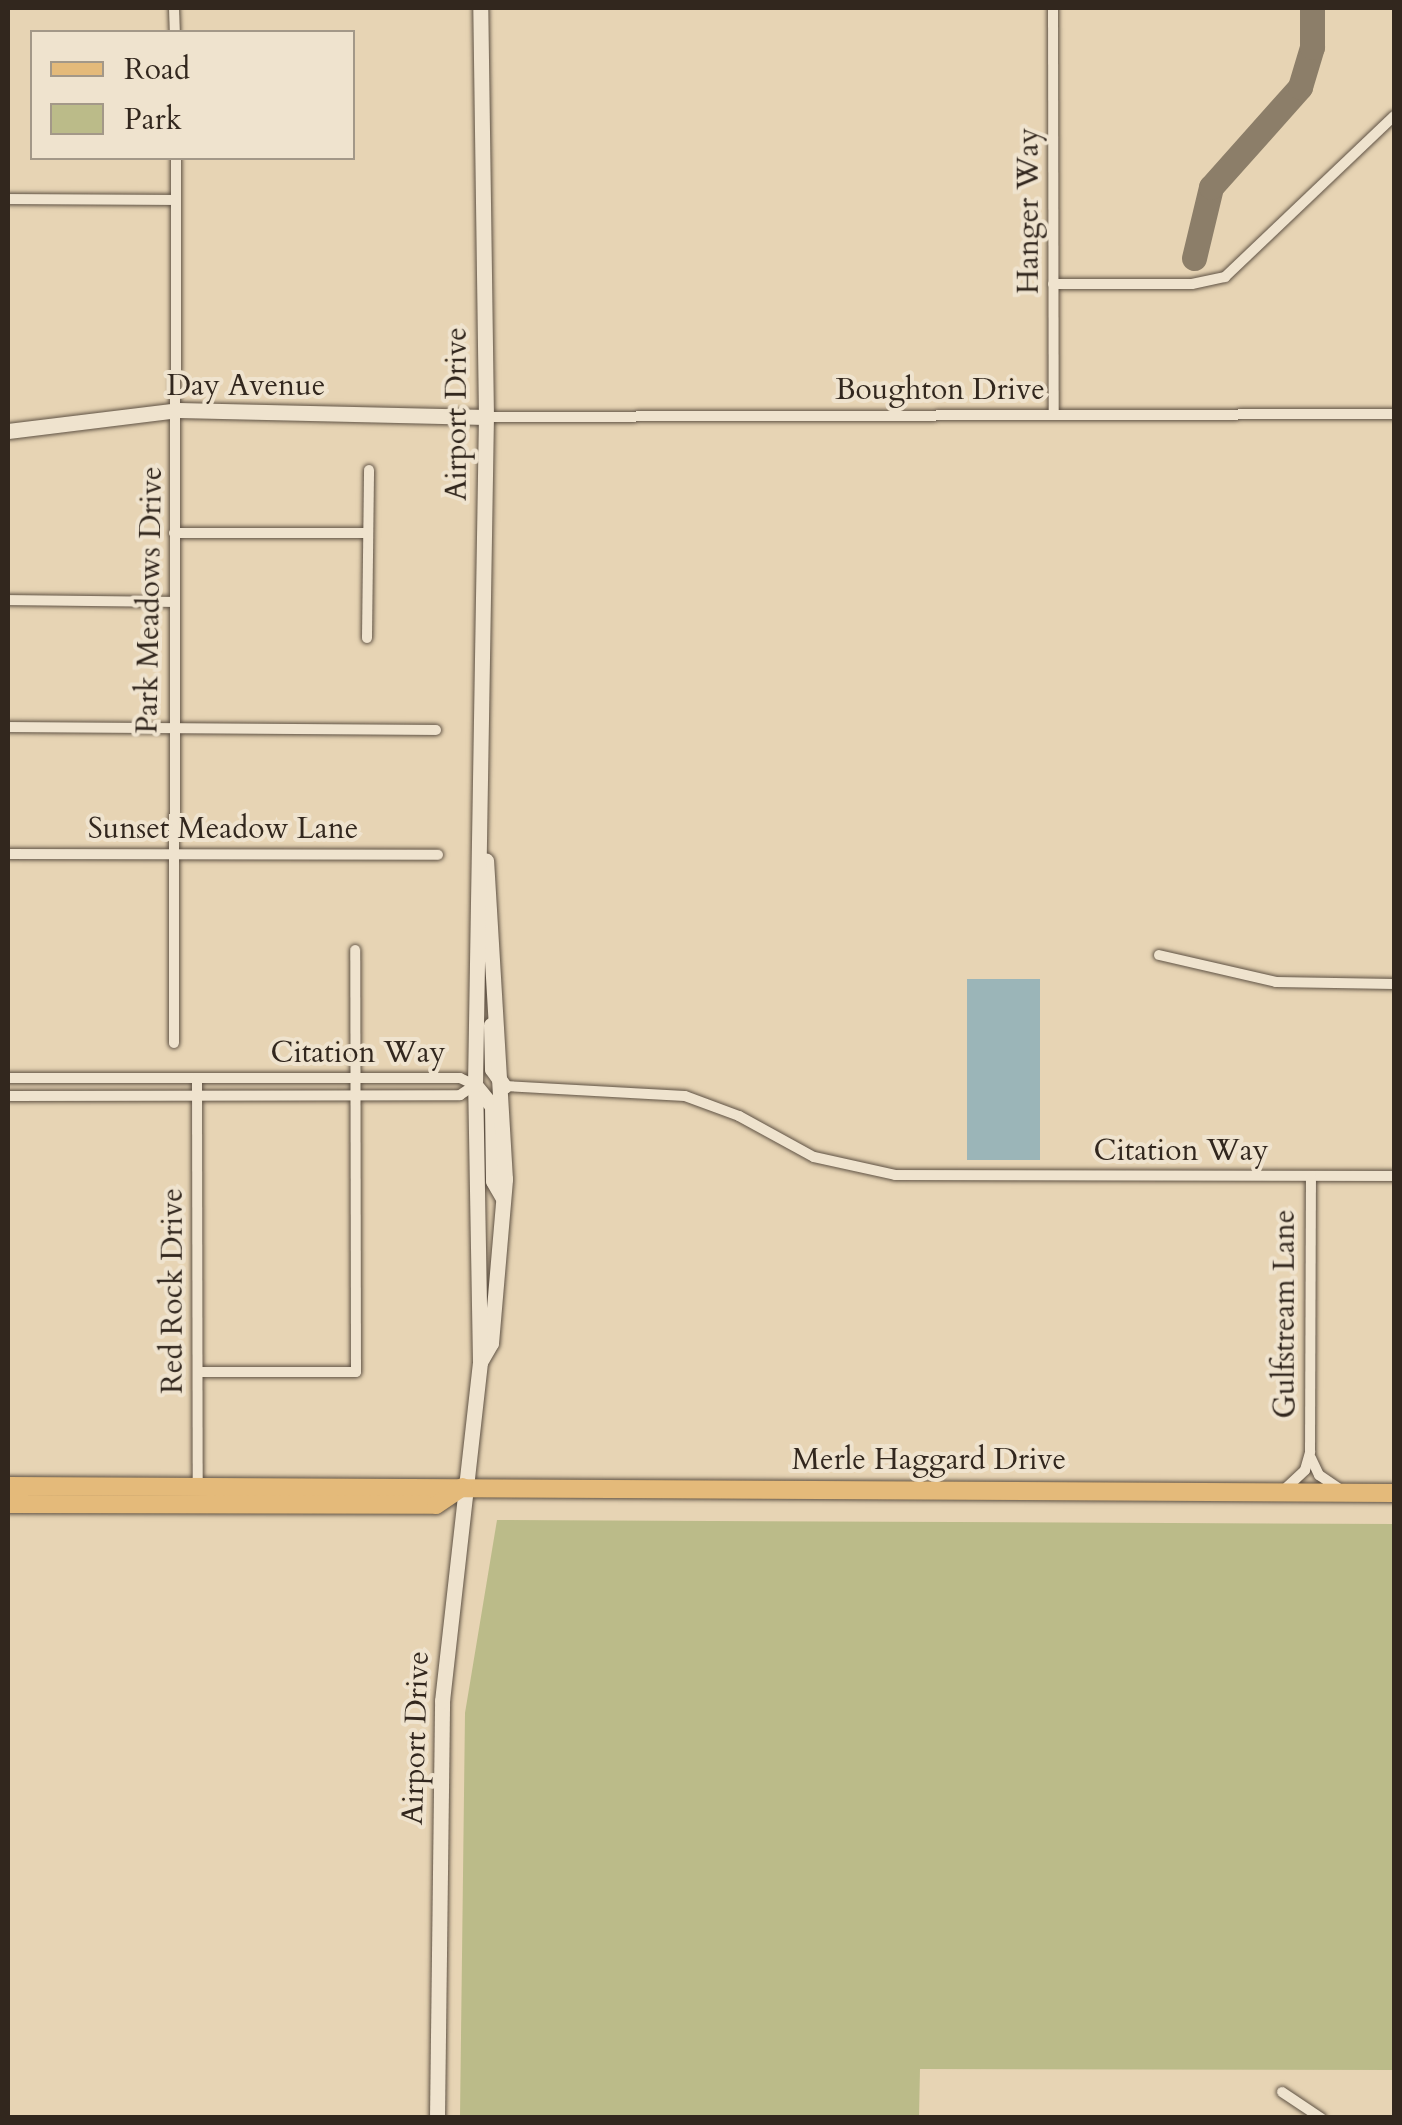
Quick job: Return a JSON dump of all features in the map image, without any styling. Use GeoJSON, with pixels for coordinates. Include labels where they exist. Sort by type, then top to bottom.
{"type":"FeatureCollection","features":[{"type":"Feature","properties":{"kind":"main road","name":"Airport Drive"},"geometry":{"type":"LineString","coordinates":[[437,2118],[442,1701],[480,1362],[476,1085],[486,417],[480,8]]}},
{"type":"Feature","properties":{"kind":"main road","name":"Day Avenue"},"geometry":{"type":"LineString","coordinates":[[8,430],[178,410],[486,417]]}},
{"type":"Feature","properties":{"kind":"main road","name":"Airport Drive"},"geometry":{"type":"LineString","coordinates":[[480,820],[504,1086],[504,1198],[491,1343],[480,1362]]}},
{"type":"Feature","properties":{"kind":"main road"},"geometry":{"type":"LineString","coordinates":[[477,967],[490,997],[492,1069],[504,1086]]}},
{"type":"Feature","properties":{"kind":"main road"},"geometry":{"type":"LineString","coordinates":[[476,1085],[492,1106],[493,1181],[504,1198]]}},
{"type":"Feature","properties":{"kind":"main road","name":"Merle Haggard Drive"},"geometry":{"type":"LineString","coordinates":[[8,1486],[1286,1488],[1394,1493]]}},
{"type":"Feature","properties":{"kind":"main road","name":"Merle Haggard Drive"},"geometry":{"type":"LineString","coordinates":[[8,1504],[436,1504],[463,1487]]}},
{"type":"Feature","properties":{"kind":"street","name":"Hanger Way"},"geometry":{"type":"LineString","coordinates":[[1053,8],[1054,414]]}},
{"type":"Feature","properties":{"kind":"street"},"geometry":{"type":"LineString","coordinates":[[1054,284],[1192,284],[1225,277],[1394,116]]}},
{"type":"Feature","properties":{"kind":"street","name":"Park Meadows Drive"},"geometry":{"type":"LineString","coordinates":[[174,1043],[176,160]]}},
{"type":"Feature","properties":{"kind":"street"},"geometry":{"type":"LineString","coordinates":[[8,199],[176,200]]}},
{"type":"Feature","properties":{"kind":"street","name":"Boughton Drive"},"geometry":{"type":"LineString","coordinates":[[486,417],[1394,414]]}},
{"type":"Feature","properties":{"kind":"street"},"geometry":{"type":"LineString","coordinates":[[366,638],[368,470]]}},
{"type":"Feature","properties":{"kind":"street"},"geometry":{"type":"LineString","coordinates":[[174,533],[365,534]]}},
{"type":"Feature","properties":{"kind":"street"},"geometry":{"type":"LineString","coordinates":[[8,600],[174,602]]}},
{"type":"Feature","properties":{"kind":"street"},"geometry":{"type":"LineString","coordinates":[[8,727],[436,730]]}},
{"type":"Feature","properties":{"kind":"street","name":"Sunset Meadow Lane"},"geometry":{"type":"LineString","coordinates":[[8,854],[438,855]]}},
{"type":"Feature","properties":{"kind":"street"},"geometry":{"type":"LineString","coordinates":[[198,1372],[356,1372],[355,950]]}},
{"type":"Feature","properties":{"kind":"street"},"geometry":{"type":"LineString","coordinates":[[1159,955],[1276,982],[1394,984]]}},
{"type":"Feature","properties":{"kind":"street","name":"Citation Way"},"geometry":{"type":"LineString","coordinates":[[8,1078],[460,1078],[476,1085]]}},
{"type":"Feature","properties":{"kind":"street","name":"Red Rock Drive"},"geometry":{"type":"LineString","coordinates":[[197,1078],[198,1485]]}},
{"type":"Feature","properties":{"kind":"street","name":"Citation Way"},"geometry":{"type":"LineString","coordinates":[[8,1096],[460,1096],[476,1085]]}},
{"type":"Feature","properties":{"kind":"street","name":"Citation Way"},"geometry":{"type":"LineString","coordinates":[[504,1086],[685,1096],[726,1110],[814,1157],[895,1175],[1394,1176]]}},
{"type":"Feature","properties":{"kind":"street","name":"Gulfstream Lane"},"geometry":{"type":"LineString","coordinates":[[1286,1488],[1305,1470],[1310,1452],[1310,1176]]}},
{"type":"Feature","properties":{"kind":"street","name":"Gulfstream Lane"},"geometry":{"type":"LineString","coordinates":[[1310,1452],[1324,1480],[1348,1490]]}},
{"type":"Feature","properties":{"kind":"street"},"geometry":{"type":"LineString","coordinates":[[1282,2092],[1321,2118]]}},
{"type":"Feature","properties":{"kind":"green space"},"geometry":{"type":"Polygon","coordinates":[[[497,1520],[1394,1524],[1394,2070],[920,2069],[919,2117],[460,2117],[465,1713],[497,1520]]]}},
{"type":"Feature","properties":{"kind":"water"},"geometry":{"type":"Polygon","coordinates":[[[967,979],[1040,979],[1040,1160],[967,1160],[967,979]]]}},
{"type":"Feature","properties":{"kind":"taxiway"},"geometry":{"type":"LineString","coordinates":[[1194,258],[1211,187],[1300,87],[1312,47],[1312,8]]}}]}
